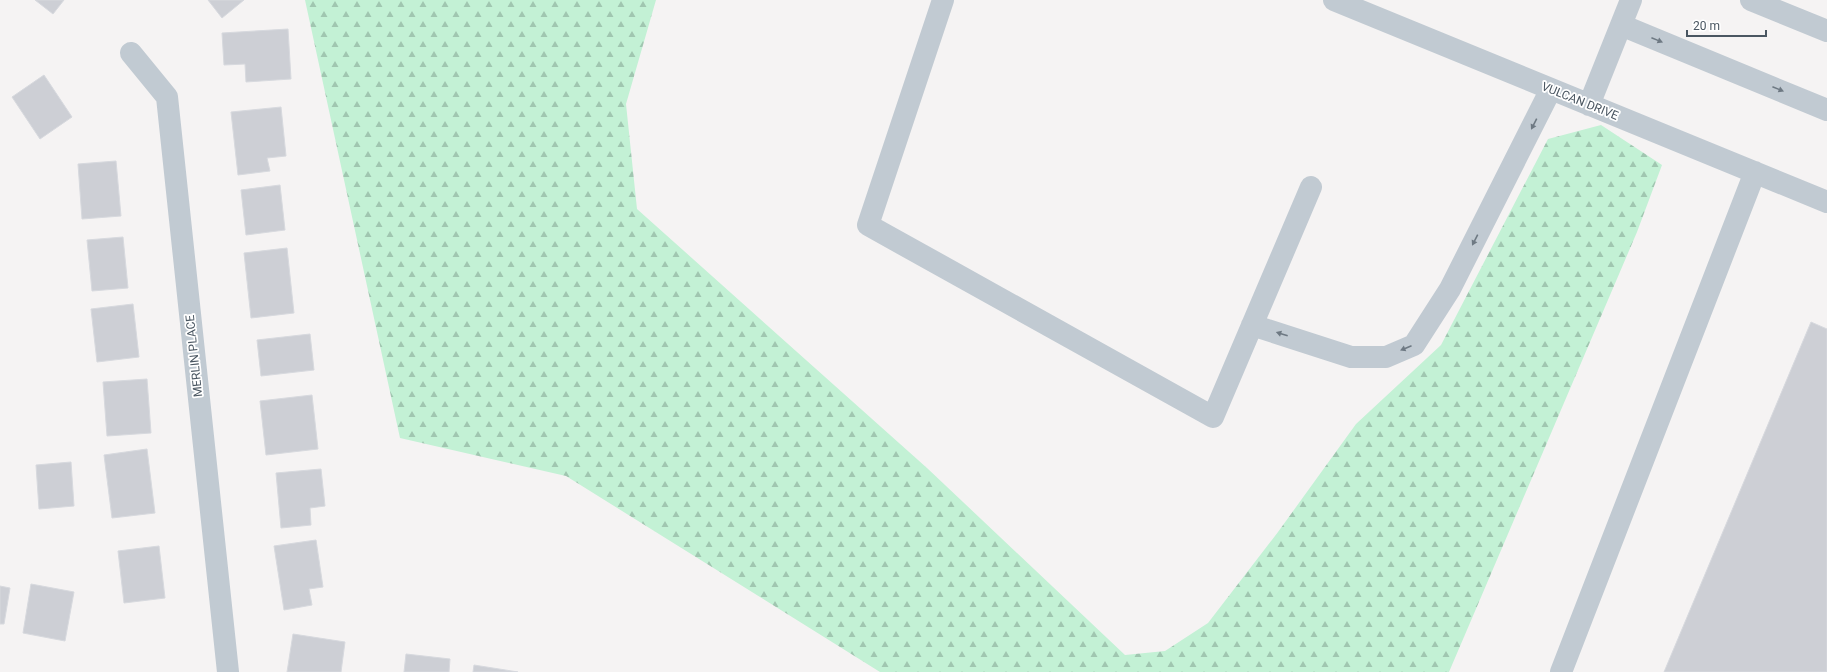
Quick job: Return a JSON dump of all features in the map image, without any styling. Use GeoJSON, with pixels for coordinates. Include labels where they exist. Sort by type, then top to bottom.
{"type":"FeatureCollection","features":[{"type":"Feature","properties":{"kind":"street"},"geometry":{"type":"LineString","coordinates":[[943,0],[868,225],[1213,417],[1311,187]]}},
{"type":"Feature","properties":{"kind":"street","name":"VULCAN DRIVE"},"geometry":{"type":"LineString","coordinates":[[1334,0],[1827,202]]}},
{"type":"Feature","properties":{"kind":"street"},"geometry":{"type":"LineString","coordinates":[[1589,105],[1631,0]]}},
{"type":"Feature","properties":{"kind":"street"},"geometry":{"type":"LineString","coordinates":[[1751,0],[1827,31]]}},
{"type":"Feature","properties":{"kind":"street"},"geometry":{"type":"LineString","coordinates":[[1621,25],[1827,110]]}},
{"type":"Feature","properties":{"kind":"street","name":"MERLIN PLACE"},"geometry":{"type":"LineString","coordinates":[[131,53],[167,97],[228,672]]}},
{"type":"Feature","properties":{"kind":"street"},"geometry":{"type":"LineString","coordinates":[[1252,325],[1351,357],[1386,357],[1414,345],[1450,289],[1551,89]]}},
{"type":"Feature","properties":{"kind":"street"},"geometry":{"type":"LineString","coordinates":[[1560,672],[1755,172]]}},
{"type":"Feature","properties":{"kind":"green space"},"geometry":{"type":"Polygon","coordinates":[[[305,0],[656,0],[626,104],[637,209],[927,468],[1125,655],[1165,651],[1208,623],[1278,532],[1356,424],[1441,345],[1548,139],[1601,125],[1662,165],[1637,232],[1449,672],[880,672],[566,476],[400,438],[305,0]]]}},
{"type":"Feature","properties":{"kind":"building"},"geometry":{"type":"Polygon","coordinates":[[[35,0],[64,0],[53,14],[35,0]]]}},
{"type":"Feature","properties":{"kind":"building"},"geometry":{"type":"Polygon","coordinates":[[[208,0],[244,0],[222,18],[208,0]]]}},
{"type":"Feature","properties":{"kind":"building"},"geometry":{"type":"Polygon","coordinates":[[[288,29],[291,79],[246,82],[245,64],[224,65],[222,33],[288,29]]]}},
{"type":"Feature","properties":{"kind":"building"},"geometry":{"type":"Polygon","coordinates":[[[44,75],[72,117],[40,139],[12,97],[44,75]]]}},
{"type":"Feature","properties":{"kind":"building"},"geometry":{"type":"Polygon","coordinates":[[[281,107],[286,156],[267,158],[270,171],[238,175],[231,112],[281,107]]]}},
{"type":"Feature","properties":{"kind":"building"},"geometry":{"type":"Polygon","coordinates":[[[116,161],[121,216],[82,219],[78,164],[116,161]]]}},
{"type":"Feature","properties":{"kind":"building"},"geometry":{"type":"Polygon","coordinates":[[[280,185],[285,230],[246,235],[241,190],[280,185]]]}},
{"type":"Feature","properties":{"kind":"building"},"geometry":{"type":"Polygon","coordinates":[[[123,237],[128,288],[92,291],[87,240],[123,237]]]}},
{"type":"Feature","properties":{"kind":"building"},"geometry":{"type":"Polygon","coordinates":[[[287,248],[294,313],[251,318],[244,253],[287,248]]]}},
{"type":"Feature","properties":{"kind":"building"},"geometry":{"type":"Polygon","coordinates":[[[133,304],[139,357],[97,362],[91,309],[133,304]]]}},
{"type":"Feature","properties":{"kind":"building"},"geometry":{"type":"Polygon","coordinates":[[[1811,322],[1827,329],[1827,672],[1664,672],[1811,322]]]}},
{"type":"Feature","properties":{"kind":"building"},"geometry":{"type":"Polygon","coordinates":[[[310,334],[314,370],[261,376],[257,340],[310,334]]]}},
{"type":"Feature","properties":{"kind":"building"},"geometry":{"type":"Polygon","coordinates":[[[147,379],[151,433],[107,436],[103,382],[147,379]]]}},
{"type":"Feature","properties":{"kind":"building"},"geometry":{"type":"Polygon","coordinates":[[[312,395],[318,449],[266,455],[260,401],[312,395]]]}},
{"type":"Feature","properties":{"kind":"building"},"geometry":{"type":"Polygon","coordinates":[[[147,449],[155,513],[112,518],[104,455],[147,449]]]}},
{"type":"Feature","properties":{"kind":"building"},"geometry":{"type":"Polygon","coordinates":[[[71,462],[74,506],[39,509],[36,465],[71,462]]]}},
{"type":"Feature","properties":{"kind":"building"},"geometry":{"type":"Polygon","coordinates":[[[321,469],[325,506],[310,508],[311,525],[281,528],[276,473],[321,469]]]}},
{"type":"Feature","properties":{"kind":"building"},"geometry":{"type":"Polygon","coordinates":[[[316,540],[323,587],[309,589],[312,605],[284,610],[274,546],[316,540]]]}},
{"type":"Feature","properties":{"kind":"building"},"geometry":{"type":"Polygon","coordinates":[[[159,546],[165,598],[124,603],[118,551],[159,546]]]}},
{"type":"Feature","properties":{"kind":"building"},"geometry":{"type":"Polygon","coordinates":[[[31,584],[74,592],[65,641],[23,633],[31,584]]]}},
{"type":"Feature","properties":{"kind":"building"},"geometry":{"type":"Polygon","coordinates":[[[0,586],[10,588],[4,624],[0,624],[0,586]]]}},
{"type":"Feature","properties":{"kind":"building"},"geometry":{"type":"Polygon","coordinates":[[[293,634],[345,642],[341,672],[287,672],[293,634]]]}},
{"type":"Feature","properties":{"kind":"building"},"geometry":{"type":"Polygon","coordinates":[[[406,654],[450,659],[449,672],[404,672],[406,654]]]}},
{"type":"Feature","properties":{"kind":"building"},"geometry":{"type":"Polygon","coordinates":[[[474,665],[518,672],[473,672],[474,665]]]}}]}
